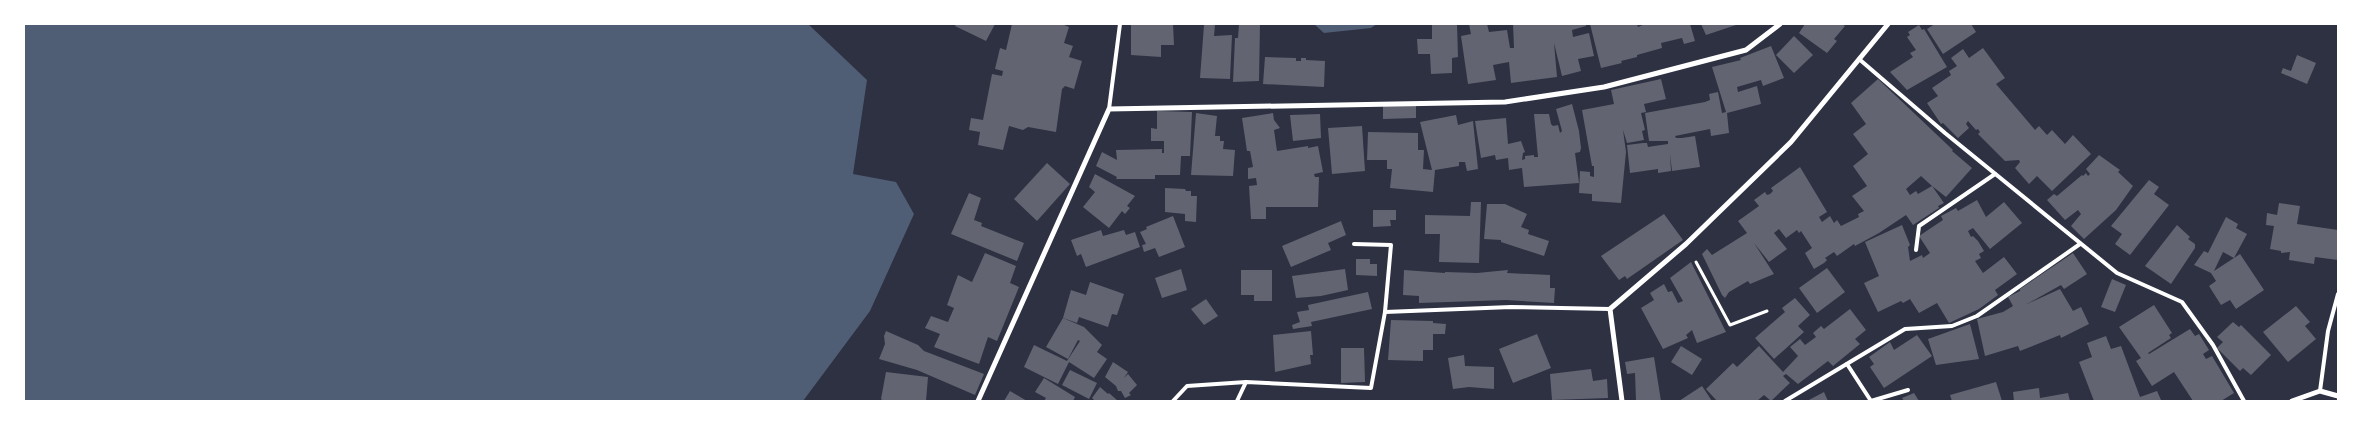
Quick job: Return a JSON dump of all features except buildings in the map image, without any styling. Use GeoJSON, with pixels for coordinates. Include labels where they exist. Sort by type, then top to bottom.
{"type":"FeatureCollection","features":[{"type":"Feature","properties":{"kind":"street"},"geometry":{"type":"LineString","coordinates":[[978,401],[1109,109],[1505,102],[1604,87],[1746,50],[1780,24]]}},
{"type":"Feature","properties":{"kind":"street"},"geometry":{"type":"LineString","coordinates":[[1622,401],[1610,309],[1686,244],[1791,142],[1888,24]]}},
{"type":"Feature","properties":{"kind":"street"},"geometry":{"type":"LineString","coordinates":[[2292,401],[2320,390],[2338,396]]}},
{"type":"Feature","properties":{"kind":"lane"},"geometry":{"type":"LineString","coordinates":[[1109,109],[1120,24]]}},
{"type":"Feature","properties":{"kind":"lane"},"geometry":{"type":"LineString","coordinates":[[1859,59],[1995,174],[2117,273],[2182,302],[2213,345],[2244,401]]}},
{"type":"Feature","properties":{"kind":"lane"},"geometry":{"type":"LineString","coordinates":[[1916,250],[1919,226],[1995,174]]}},
{"type":"Feature","properties":{"kind":"lane"},"geometry":{"type":"LineString","coordinates":[[1173,401],[1187,386],[1246,382],[1371,388],[1385,312],[1391,245],[1354,244]]}},
{"type":"Feature","properties":{"kind":"lane"},"geometry":{"type":"LineString","coordinates":[[1785,401],[1905,329],[1952,326],[1977,316],[2080,244]]}},
{"type":"Feature","properties":{"kind":"lane"},"geometry":{"type":"LineString","coordinates":[[2320,390],[2328,331],[2338,294]]}},
{"type":"Feature","properties":{"kind":"lane"},"geometry":{"type":"LineString","coordinates":[[1385,312],[1511,307],[1610,309]]}},
{"type":"Feature","properties":{"kind":"lane"},"geometry":{"type":"LineString","coordinates":[[1847,364],[1871,400],[1908,390]]}},
{"type":"Feature","properties":{"kind":"lane"},"geometry":{"type":"LineString","coordinates":[[1237,401],[1246,382]]}},
{"type":"Feature","properties":{"kind":"path"},"geometry":{"type":"LineString","coordinates":[[1686,244],[1730,325],[1767,311]]}},
{"type":"Feature","properties":{"kind":"water"},"geometry":{"type":"Polygon","coordinates":[[[24,24],[808,24],[867,80],[853,174],[896,182],[914,214],[870,311],[803,401],[24,401],[24,24]]]}},
{"type":"Feature","properties":{"kind":"water"},"geometry":{"type":"Polygon","coordinates":[[[1314,24],[1377,24],[1371,28],[1324,33],[1314,24]]]}}]}
